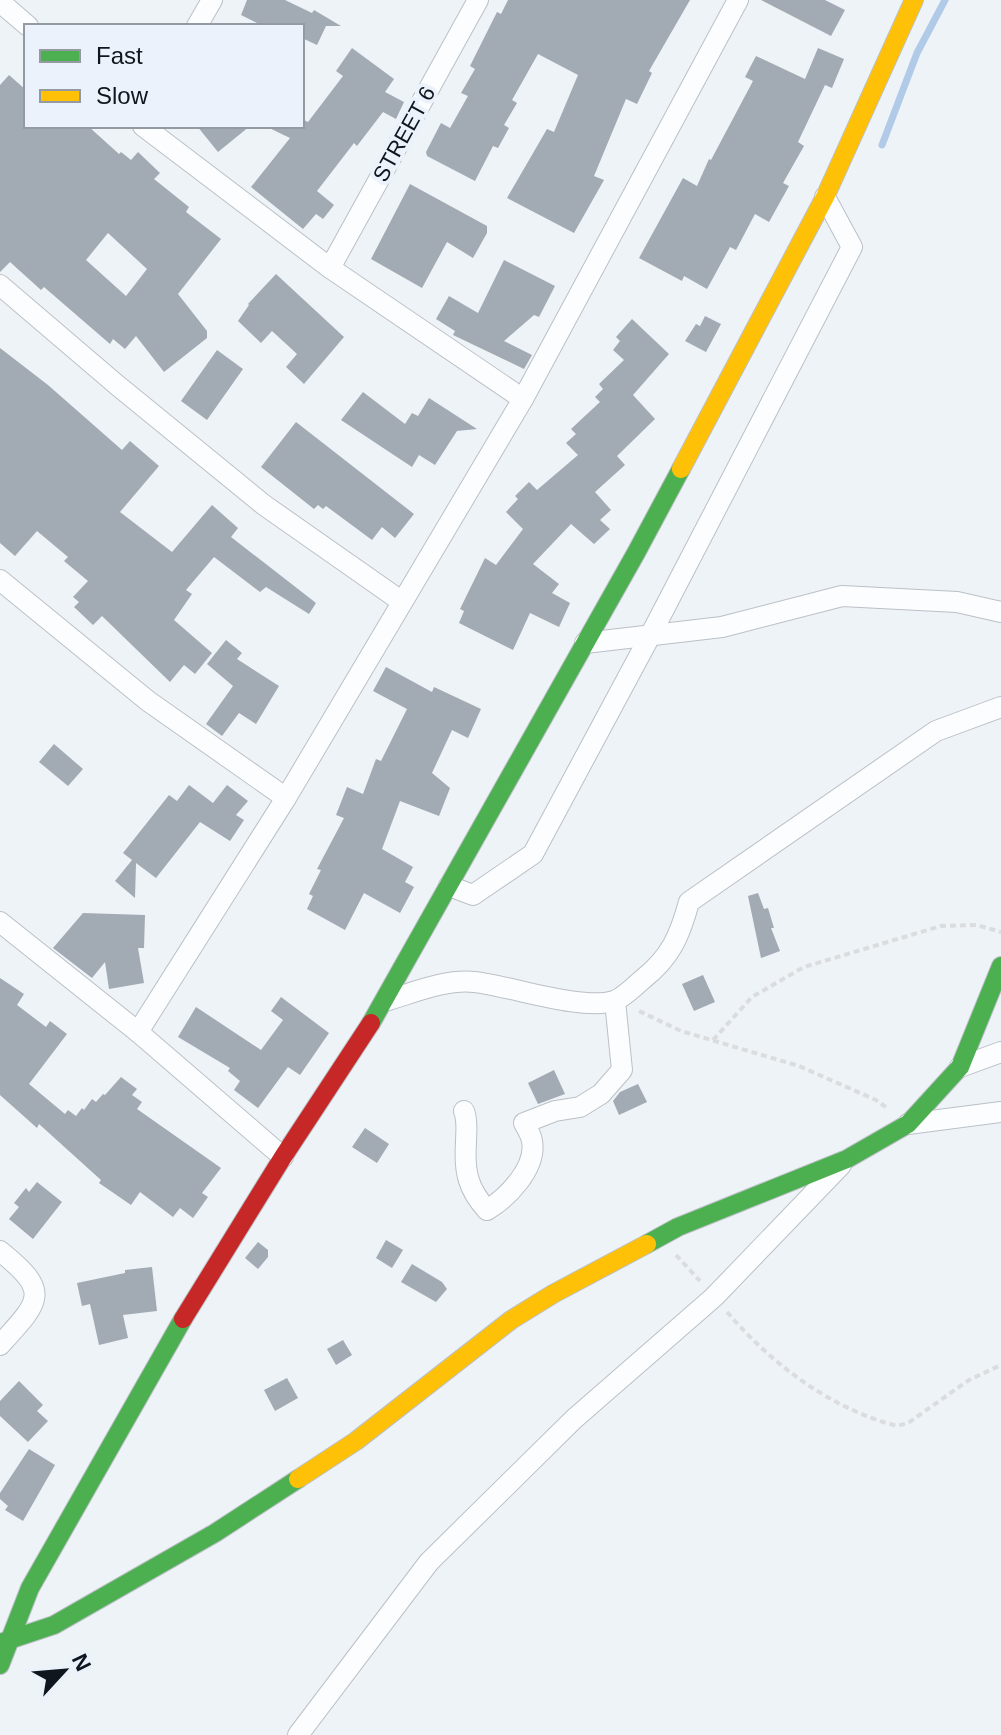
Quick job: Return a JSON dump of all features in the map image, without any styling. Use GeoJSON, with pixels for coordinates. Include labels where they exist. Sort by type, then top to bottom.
{"type":"FeatureCollection","features":[{"type":"Feature","properties":{"kind":"street"},"geometry":{"type":"LineString","coordinates":[[198,24],[212,0]]}},
{"type":"Feature","properties":{"kind":"street","name":"STREET 6"},"geometry":{"type":"LineString","coordinates":[[330,268],[478,0]]}},
{"type":"Feature","properties":{"kind":"street"},"geometry":{"type":"LineString","coordinates":[[138,1032],[286,798],[523,399],[738,0]]}},
{"type":"Feature","properties":{"kind":"street"},"geometry":{"type":"LineString","coordinates":[[0,1665],[4,1643],[30,1588],[154,1366],[283,1157],[385,1001],[636,553],[825,197],[914,0]]}},
{"type":"Feature","properties":{"kind":"street"},"geometry":{"type":"LineString","coordinates":[[0,2],[26,24]]}},
{"type":"Feature","properties":{"kind":"street"},"geometry":{"type":"LineString","coordinates":[[146,128],[330,268],[523,399]]}},
{"type":"Feature","properties":{"kind":"street"},"geometry":{"type":"LineString","coordinates":[[449,886],[473,895],[533,854],[852,247],[825,197]]}},
{"type":"Feature","properties":{"kind":"street"},"geometry":{"type":"LineString","coordinates":[[0,285],[264,505],[401,601]]}},
{"type":"Feature","properties":{"kind":"street"},"geometry":{"type":"LineString","coordinates":[[0,580],[148,701],[286,798]]}},
{"type":"Feature","properties":{"kind":"street"},"geometry":{"type":"LineString","coordinates":[[585,643],[722,627],[842,596],[957,602],[1001,612]]}},
{"type":"Feature","properties":{"kind":"street"},"geometry":{"type":"LineString","coordinates":[[385,1001],[455,982],[503,985],[577,1002],[619,998],[656,969],[678,939],[689,902],[936,731],[1001,707]]}},
{"type":"Feature","properties":{"kind":"street"},"geometry":{"type":"LineString","coordinates":[[0,922],[138,1032],[283,1157]]}},
{"type":"Feature","properties":{"kind":"street"},"geometry":{"type":"LineString","coordinates":[[4,1643],[54,1625],[215,1533],[356,1441],[511,1320],[553,1294],[678,1227],[847,1159],[908,1124],[960,1067],[1001,966]]}},
{"type":"Feature","properties":{"kind":"street"},"geometry":{"type":"LineString","coordinates":[[464,1111],[467,1118],[464,1165],[473,1195],[487,1210],[501,1202],[527,1169],[533,1143],[524,1123],[555,1111],[580,1107],[601,1094],[622,1070],[619,998]]}},
{"type":"Feature","properties":{"kind":"street"},"geometry":{"type":"LineString","coordinates":[[960,1067],[1001,1052]]}},
{"type":"Feature","properties":{"kind":"street"},"geometry":{"type":"LineString","coordinates":[[908,1124],[1001,1112]]}},
{"type":"Feature","properties":{"kind":"street"},"geometry":{"type":"LineString","coordinates":[[298,1735],[429,1562],[574,1419],[714,1297],[847,1159]]}},
{"type":"Feature","properties":{"kind":"street"},"geometry":{"type":"LineString","coordinates":[[0,1251],[26,1272],[35,1288],[32,1306],[0,1345]]}},
{"type":"Feature","properties":{"kind":"path"},"geometry":{"type":"LineString","coordinates":[[713,1040],[752,997],[804,967],[941,926],[977,925],[1001,932]]}},
{"type":"Feature","properties":{"kind":"path"},"geometry":{"type":"LineString","coordinates":[[619,998],[637,1011],[681,1031],[799,1066],[876,1100],[908,1124]]}},
{"type":"Feature","properties":{"kind":"path"},"geometry":{"type":"LineString","coordinates":[[679,1258],[774,1357],[818,1394],[897,1426],[908,1423],[969,1380],[1001,1365]]}},
{"type":"Feature","properties":{"kind":"building"},"geometry":{"type":"Polygon","coordinates":[[[247,0],[285,0],[312,13],[314,10],[341,26],[326,26],[317,45],[304,39],[304,24],[259,24],[241,15],[247,0]]]}},
{"type":"Feature","properties":{"kind":"building"},"geometry":{"type":"Polygon","coordinates":[[[508,0],[690,0],[649,71],[652,73],[637,104],[626,99],[594,176],[604,180],[574,233],[507,198],[547,129],[554,132],[578,75],[538,54],[512,100],[517,103],[504,125],[509,128],[498,148],[493,146],[475,181],[427,156],[426,152],[441,123],[450,128],[468,96],[461,93],[475,69],[470,66],[497,12],[501,14],[508,0]]]}},
{"type":"Feature","properties":{"kind":"building"},"geometry":{"type":"Polygon","coordinates":[[[761,0],[825,0],[845,10],[831,36],[761,0]]]}},
{"type":"Feature","properties":{"kind":"building"},"geometry":{"type":"Polygon","coordinates":[[[352,48],[394,79],[385,92],[404,102],[396,119],[383,112],[357,146],[354,143],[317,191],[334,205],[323,219],[316,214],[303,229],[251,187],[290,138],[269,128],[304,128],[304,120],[308,122],[343,76],[336,71],[352,48]]]}},
{"type":"Feature","properties":{"kind":"building"},"geometry":{"type":"Polygon","coordinates":[[[818,48],[844,59],[832,88],[825,85],[798,142],[804,146],[783,183],[789,186],[769,222],[755,214],[736,250],[730,247],[707,289],[684,276],[682,281],[639,258],[683,178],[697,186],[753,81],[745,77],[756,56],[805,79],[818,48]]]}},
{"type":"Feature","properties":{"kind":"building"},"geometry":{"type":"Polygon","coordinates":[[[9,75],[24,88],[24,128],[90,128],[119,154],[121,152],[131,160],[138,152],[160,173],[154,179],[189,207],[186,212],[221,239],[178,294],[207,331],[207,338],[164,372],[136,336],[125,349],[113,339],[110,344],[10,262],[0,272],[0,85],[9,75]],[[108,233],[86,260],[126,296],[147,269],[108,233]]]}},
{"type":"Feature","properties":{"kind":"building"},"geometry":{"type":"Polygon","coordinates":[[[199,128],[248,128],[218,152],[199,128]]]}},
{"type":"Feature","properties":{"kind":"building"},"geometry":{"type":"Polygon","coordinates":[[[410,184],[487,226],[487,233],[473,258],[447,242],[422,288],[371,259],[410,184]]]}},
{"type":"Feature","properties":{"kind":"building"},"geometry":{"type":"Polygon","coordinates":[[[504,260],[555,286],[539,317],[534,315],[504,341],[532,355],[524,369],[453,335],[455,331],[436,319],[449,296],[478,313],[504,260]]]}},
{"type":"Feature","properties":{"kind":"building"},"geometry":{"type":"Polygon","coordinates":[[[276,274],[344,337],[304,384],[286,367],[297,354],[272,331],[261,343],[238,321],[248,304],[276,274]]]}},
{"type":"Feature","properties":{"kind":"building"},"geometry":{"type":"Polygon","coordinates":[[[705,316],[721,324],[706,352],[685,341],[705,316]]]}},
{"type":"Feature","properties":{"kind":"building"},"geometry":{"type":"Polygon","coordinates":[[[632,319],[669,354],[633,395],[655,419],[617,456],[625,465],[595,492],[611,510],[600,520],[610,529],[594,544],[571,524],[533,564],[559,584],[552,593],[570,603],[559,627],[530,613],[513,650],[459,623],[464,611],[460,609],[485,558],[496,565],[523,529],[506,512],[518,499],[515,496],[529,482],[537,490],[578,455],[566,443],[576,434],[571,429],[600,402],[595,397],[603,389],[599,384],[624,360],[613,350],[620,341],[616,337],[632,319]]]}},
{"type":"Feature","properties":{"kind":"building"},"geometry":{"type":"Polygon","coordinates":[[[0,348],[48,385],[122,450],[130,441],[159,466],[120,512],[172,552],[212,505],[238,528],[231,537],[316,603],[309,614],[266,587],[260,592],[214,557],[186,590],[192,594],[174,620],[212,653],[195,674],[184,665],[170,682],[102,616],[93,625],[74,607],[79,602],[73,597],[88,581],[64,561],[68,557],[37,531],[15,556],[0,543],[0,348]]]}},
{"type":"Feature","properties":{"kind":"building"},"geometry":{"type":"Polygon","coordinates":[[[217,350],[243,369],[207,420],[181,401],[217,350]]]}},
{"type":"Feature","properties":{"kind":"building"},"geometry":{"type":"Polygon","coordinates":[[[363,392],[405,424],[412,413],[418,416],[429,398],[477,429],[457,431],[435,465],[419,455],[412,467],[341,420],[363,392]]]}},
{"type":"Feature","properties":{"kind":"building"},"geometry":{"type":"Polygon","coordinates":[[[296,422],[414,514],[395,538],[382,527],[372,540],[326,506],[323,509],[318,505],[314,509],[261,467],[296,422]]]}},
{"type":"Feature","properties":{"kind":"building"},"geometry":{"type":"Polygon","coordinates":[[[226,640],[242,653],[237,659],[279,686],[256,724],[239,713],[222,736],[206,724],[233,686],[207,664],[226,640]]]}},
{"type":"Feature","properties":{"kind":"building"},"geometry":{"type":"Polygon","coordinates":[[[386,667],[432,692],[434,687],[481,709],[468,738],[452,730],[432,773],[450,788],[439,816],[400,801],[382,849],[413,867],[405,882],[414,887],[400,913],[364,893],[345,930],[307,909],[313,896],[309,894],[321,870],[317,869],[344,818],[336,815],[347,787],[363,794],[376,759],[381,761],[407,709],[373,691],[386,667]]]}},
{"type":"Feature","properties":{"kind":"building"},"geometry":{"type":"Polygon","coordinates":[[[54,744],[83,769],[68,786],[39,762],[54,744]]]}},
{"type":"Feature","properties":{"kind":"building"},"geometry":{"type":"Polygon","coordinates":[[[189,785],[213,803],[227,785],[248,801],[236,815],[244,820],[230,841],[200,822],[156,878],[136,863],[135,898],[115,881],[132,860],[123,853],[169,795],[177,801],[189,785]]]}},
{"type":"Feature","properties":{"kind":"building"},"geometry":{"type":"Polygon","coordinates":[[[758,893],[764,909],[768,908],[774,928],[771,928],[780,951],[761,958],[748,896],[758,893]]]}},
{"type":"Feature","properties":{"kind":"building"},"geometry":{"type":"Polygon","coordinates":[[[83,913],[145,915],[144,948],[138,948],[144,983],[109,989],[105,962],[92,978],[53,948],[83,913]]]}},
{"type":"Feature","properties":{"kind":"building"},"geometry":{"type":"Polygon","coordinates":[[[703,975],[715,1002],[694,1011],[682,984],[703,975]]]}},
{"type":"Feature","properties":{"kind":"building"},"geometry":{"type":"Polygon","coordinates":[[[0,978],[24,994],[17,1005],[46,1027],[50,1021],[67,1034],[29,1084],[65,1114],[68,1110],[76,1116],[92,1099],[96,1102],[105,1095],[121,1077],[137,1089],[132,1095],[142,1102],[137,1109],[221,1168],[202,1193],[208,1197],[193,1218],[180,1208],[173,1217],[140,1192],[131,1205],[99,1183],[101,1180],[39,1124],[37,1128],[0,1095],[0,978]]]}},
{"type":"Feature","properties":{"kind":"building"},"geometry":{"type":"Polygon","coordinates":[[[281,997],[329,1033],[300,1075],[288,1067],[258,1108],[234,1090],[240,1081],[228,1071],[230,1068],[178,1037],[196,1007],[261,1050],[283,1020],[271,1011],[281,997]]]}},
{"type":"Feature","properties":{"kind":"building"},"geometry":{"type":"Polygon","coordinates":[[[554,1070],[565,1094],[538,1104],[528,1083],[554,1070]]]}},
{"type":"Feature","properties":{"kind":"building"},"geometry":{"type":"Polygon","coordinates":[[[638,1084],[647,1102],[619,1115],[613,1101],[620,1092],[638,1084]]]}},
{"type":"Feature","properties":{"kind":"building"},"geometry":{"type":"Polygon","coordinates":[[[365,1128],[389,1144],[377,1163],[352,1147],[365,1128]]]}},
{"type":"Feature","properties":{"kind":"building"},"geometry":{"type":"Polygon","coordinates":[[[37,1182],[62,1202],[33,1239],[9,1219],[19,1207],[14,1203],[26,1188],[29,1192],[37,1182]]]}},
{"type":"Feature","properties":{"kind":"building"},"geometry":{"type":"Polygon","coordinates":[[[386,1240],[403,1250],[392,1268],[376,1258],[386,1240]]]}},
{"type":"Feature","properties":{"kind":"building"},"geometry":{"type":"Polygon","coordinates":[[[258,1242],[268,1250],[268,1257],[258,1269],[245,1258],[258,1242]]]}},
{"type":"Feature","properties":{"kind":"building"},"geometry":{"type":"Polygon","coordinates":[[[412,1264],[442,1282],[447,1289],[436,1302],[401,1282],[412,1264]]]}},
{"type":"Feature","properties":{"kind":"building"},"geometry":{"type":"Polygon","coordinates":[[[152,1267],[157,1311],[123,1315],[128,1338],[99,1345],[90,1304],[82,1306],[77,1283],[125,1273],[125,1270],[152,1267]]]}},
{"type":"Feature","properties":{"kind":"building"},"geometry":{"type":"Polygon","coordinates":[[[343,1340],[352,1355],[336,1365],[327,1349],[343,1340]]]}},
{"type":"Feature","properties":{"kind":"building"},"geometry":{"type":"Polygon","coordinates":[[[287,1378],[298,1398],[275,1411],[264,1390],[287,1378]]]}},
{"type":"Feature","properties":{"kind":"building"},"geometry":{"type":"Polygon","coordinates":[[[19,1381],[43,1405],[37,1411],[48,1421],[28,1442],[0,1416],[0,1401],[19,1381]]]}},
{"type":"Feature","properties":{"kind":"building"},"geometry":{"type":"Polygon","coordinates":[[[29,1449],[55,1465],[23,1521],[5,1510],[8,1506],[0,1499],[0,1493],[29,1449]]]}},
{"type":"Feature","properties":{"kind":"waterway"},"geometry":{"type":"LineString","coordinates":[[882,145],[917,53],[945,0]]}},
{"type":"Feature","properties":{"kind":"traffic: fast"},"geometry":{"type":"LineString","coordinates":[[371,1023],[681,469]]}},
{"type":"Feature","properties":{"kind":"traffic: fast"},"geometry":{"type":"LineString","coordinates":[[647,1244],[678,1227],[847,1159],[908,1124],[960,1067],[1001,966]]}},
{"type":"Feature","properties":{"kind":"traffic: fast"},"geometry":{"type":"LineString","coordinates":[[0,1665],[30,1588],[183,1319]]}},
{"type":"Feature","properties":{"kind":"traffic: fast"},"geometry":{"type":"LineString","coordinates":[[0,1643],[54,1625],[215,1533],[298,1479]]}},
{"type":"Feature","properties":{"kind":"traffic: slow"},"geometry":{"type":"LineString","coordinates":[[681,469],[825,197],[914,0]]}},
{"type":"Feature","properties":{"kind":"traffic: slow"},"geometry":{"type":"LineString","coordinates":[[298,1479],[356,1441],[511,1320],[647,1244]]}},
{"type":"Feature","properties":{"kind":"traffic: jam"},"geometry":{"type":"LineString","coordinates":[[183,1319],[283,1157],[371,1023]]}}]}
